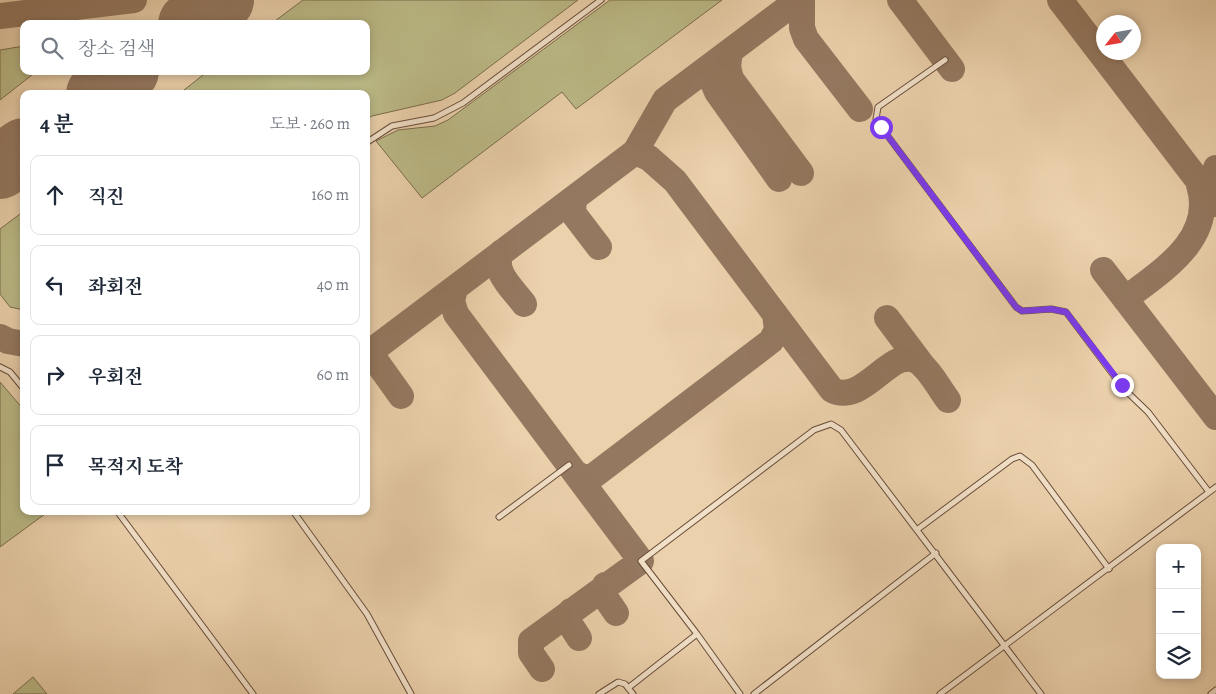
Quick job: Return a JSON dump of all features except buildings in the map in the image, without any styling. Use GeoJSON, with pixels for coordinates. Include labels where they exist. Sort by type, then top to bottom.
{"type":"FeatureCollection","features":[{"type":"Feature","properties":{"kind":"lane"},"geometry":{"type":"LineString","coordinates":[[370,140],[392,126],[434,118],[455,108],[601,0]]}},
{"type":"Feature","properties":{"kind":"lane"},"geometry":{"type":"LineString","coordinates":[[944,60],[878,107],[876,119],[1016,307],[1022,311],[1051,309],[1066,312],[1124,389],[1148,412],[1209,492]]}},
{"type":"Feature","properties":{"kind":"lane"},"geometry":{"type":"LineString","coordinates":[[0,367],[10,372],[20,384]]}},
{"type":"Feature","properties":{"kind":"lane"},"geometry":{"type":"LineString","coordinates":[[740,694],[641,560],[820,427],[831,424],[841,430],[918,528],[1042,694]]}},
{"type":"Feature","properties":{"kind":"lane"},"geometry":{"type":"LineString","coordinates":[[918,528],[1012,459],[1020,456],[1032,465],[1109,568]]}},
{"type":"Feature","properties":{"kind":"lane"},"geometry":{"type":"LineString","coordinates":[[499,517],[569,465]]}},
{"type":"Feature","properties":{"kind":"lane"},"geometry":{"type":"LineString","coordinates":[[940,694],[1216,487]]}},
{"type":"Feature","properties":{"kind":"lane"},"geometry":{"type":"LineString","coordinates":[[120,515],[253,694]]}},
{"type":"Feature","properties":{"kind":"lane"},"geometry":{"type":"LineString","coordinates":[[296,515],[367,614],[410,694]]}},
{"type":"Feature","properties":{"kind":"lane"},"geometry":{"type":"LineString","coordinates":[[754,694],[936,553]]}},
{"type":"Feature","properties":{"kind":"lane"},"geometry":{"type":"LineString","coordinates":[[628,688],[697,634]]}},
{"type":"Feature","properties":{"kind":"lane"},"geometry":{"type":"LineString","coordinates":[[599,694],[618,682],[628,688],[633,694]]}},
{"type":"Feature","properties":{"kind":"lane"},"geometry":{"type":"LineString","coordinates":[[1211,694],[1216,690]]}},
{"type":"Feature","properties":{"kind":"shaded area"},"geometry":{"type":"Polygon","coordinates":[[[303,0],[578,0],[455,93],[442,100],[370,117],[370,90],[184,90],[203,75],[370,75],[370,20],[276,20],[303,0]]]}},
{"type":"Feature","properties":{"kind":"shaded area"},"geometry":{"type":"Polygon","coordinates":[[[610,0],[722,0],[576,109],[562,92],[422,198],[376,141],[398,130],[435,126],[448,120],[610,0]]]}},
{"type":"Feature","properties":{"kind":"shaded area"},"geometry":{"type":"Polygon","coordinates":[[[20,47],[20,75],[32,75],[0,100],[0,50],[20,47]]]}},
{"type":"Feature","properties":{"kind":"shaded area"},"geometry":{"type":"Polygon","coordinates":[[[20,214],[20,309],[10,307],[0,294],[0,229],[20,214]]]}},
{"type":"Feature","properties":{"kind":"shaded area"},"geometry":{"type":"Polygon","coordinates":[[[0,382],[20,405],[20,515],[44,515],[0,547],[0,382]]]}},
{"type":"Feature","properties":{"kind":"shaded area"},"geometry":{"type":"Polygon","coordinates":[[[33,677],[47,694],[13,694],[33,677]]]}},
{"type":"Feature","properties":{"kind":"taxiway"},"geometry":{"type":"LineString","coordinates":[[0,16],[134,0]]}},
{"type":"Feature","properties":{"kind":"taxiway"},"geometry":{"type":"LineString","coordinates":[[370,352],[635,152],[665,100],[798,0]]}},
{"type":"Feature","properties":{"kind":"taxiway"},"geometry":{"type":"LineString","coordinates":[[802,0],[802,28],[806,39],[860,109]]}},
{"type":"Feature","properties":{"kind":"taxiway"},"geometry":{"type":"LineString","coordinates":[[900,0],[952,69]]}},
{"type":"Feature","properties":{"kind":"taxiway"},"geometry":{"type":"LineString","coordinates":[[1060,0],[1216,204]]}},
{"type":"Feature","properties":{"kind":"taxiway"},"geometry":{"type":"LineString","coordinates":[[730,51],[728,67],[731,79],[801,173]]}},
{"type":"Feature","properties":{"kind":"taxiway"},"geometry":{"type":"LineString","coordinates":[[716,62],[711,78],[717,92],[779,179]]}},
{"type":"Feature","properties":{"kind":"taxiway"},"geometry":{"type":"LineString","coordinates":[[635,152],[649,158],[675,181],[832,390],[844,393],[856,390],[889,366],[900,360],[910,359],[924,367],[948,400]]}},
{"type":"Feature","properties":{"kind":"taxiway"},"geometry":{"type":"LineString","coordinates":[[1203,207],[1216,168]]}},
{"type":"Feature","properties":{"kind":"taxiway"},"geometry":{"type":"LineString","coordinates":[[1125,299],[1168,265],[1182,252],[1192,238],[1200,222],[1202,204],[1199,185]]}},
{"type":"Feature","properties":{"kind":"taxiway"},"geometry":{"type":"LineString","coordinates":[[574,198],[573,213],[599,247]]}},
{"type":"Feature","properties":{"kind":"taxiway"},"geometry":{"type":"LineString","coordinates":[[502,252],[499,259],[501,273],[524,304]]}},
{"type":"Feature","properties":{"kind":"taxiway"},"geometry":{"type":"LineString","coordinates":[[1103,270],[1216,417]]}},
{"type":"Feature","properties":{"kind":"taxiway"},"geometry":{"type":"LineString","coordinates":[[455,288],[452,301],[456,314],[641,561],[531,641],[531,653],[542,669]]}},
{"type":"Feature","properties":{"kind":"taxiway"},"geometry":{"type":"LineString","coordinates":[[576,473],[582,477],[592,477],[771,341],[777,330],[775,314]]}},
{"type":"Feature","properties":{"kind":"taxiway"},"geometry":{"type":"LineString","coordinates":[[887,318],[923,366]]}},
{"type":"Feature","properties":{"kind":"taxiway"},"geometry":{"type":"LineString","coordinates":[[0,337],[20,343]]}},
{"type":"Feature","properties":{"kind":"taxiway"},"geometry":{"type":"LineString","coordinates":[[373,350],[376,361],[401,396]]}},
{"type":"Feature","properties":{"kind":"taxiway"},"geometry":{"type":"LineString","coordinates":[[605,585],[605,597],[616,613]]}},
{"type":"Feature","properties":{"kind":"taxiway"},"geometry":{"type":"LineString","coordinates":[[571,611],[568,621],[579,638]]}},
{"type":"Feature","properties":{"kind":"runway"},"geometry":{"type":"LineString","coordinates":[[195,20],[222,0]]}},
{"type":"Feature","properties":{"kind":"runway"},"geometry":{"type":"LineString","coordinates":[[103,90],[122,75]]}},
{"type":"Feature","properties":{"kind":"runway"},"geometry":{"type":"LineString","coordinates":[[0,167],[20,153]]}},
{"type":"Feature","properties":{"kind":"route"},"geometry":{"type":"LineString","coordinates":[[881,127],[1016,307],[1022,311],[1059,309],[1066,312],[1122,385]]}}]}
